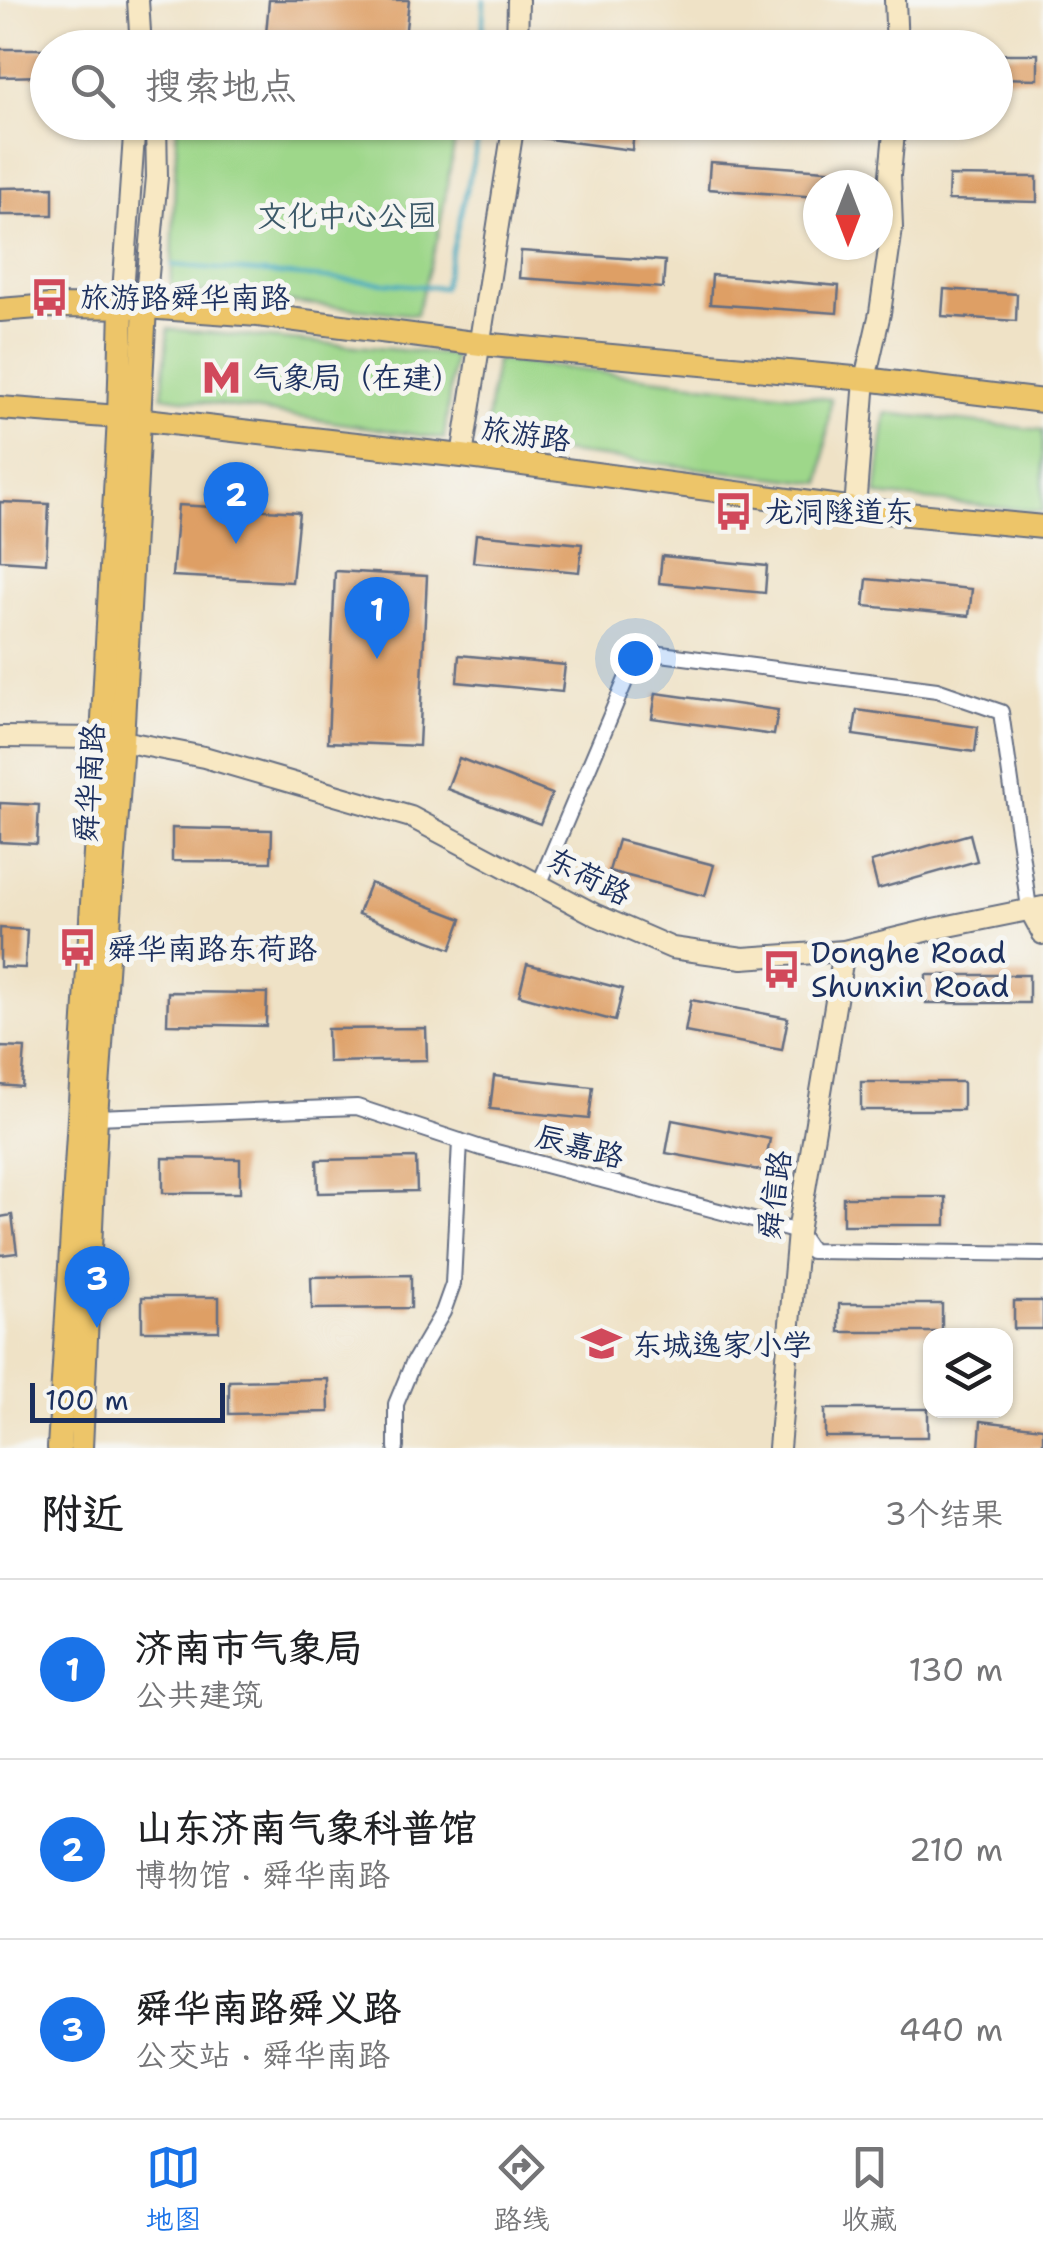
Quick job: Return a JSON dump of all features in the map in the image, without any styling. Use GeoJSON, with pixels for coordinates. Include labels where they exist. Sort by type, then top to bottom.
{"type":"FeatureCollection","features":[{"type":"Feature","properties":{"kind":"main road"},"geometry":{"type":"LineString","coordinates":[[0,310],[134,307],[258,315],[480,344],[866,378],[1043,401]]}},
{"type":"Feature","properties":{"kind":"main road","name":"舜华南路"},"geometry":{"type":"LineString","coordinates":[[81,1448],[134,307]]}},
{"type":"Feature","properties":{"kind":"main road","name":"旅游路"},"geometry":{"type":"LineString","coordinates":[[0,408],[462,456],[855,508],[1043,528]]}},
{"type":"Feature","properties":{"kind":"main road","name":"舜华南路"},"geometry":{"type":"LineString","coordinates":[[58,1448],[112,739]]}},
{"type":"Feature","properties":{"kind":"street"},"geometry":{"type":"LineString","coordinates":[[138,0],[140,30]]}},
{"type":"Feature","properties":{"kind":"street"},"geometry":{"type":"LineString","coordinates":[[517,30],[518,0]]}},
{"type":"Feature","properties":{"kind":"street"},"geometry":{"type":"LineString","coordinates":[[895,0],[896,30]]}},
{"type":"Feature","properties":{"kind":"street","name":"舜华南路"},"geometry":{"type":"LineString","coordinates":[[134,307],[135,140]]}},
{"type":"Feature","properties":{"kind":"street","name":"舜华南路"},"geometry":{"type":"LineString","coordinates":[[134,307],[157,177],[156,140]]}},
{"type":"Feature","properties":{"kind":"street"},"geometry":{"type":"LineString","coordinates":[[462,456],[511,140]]}},
{"type":"Feature","properties":{"kind":"street"},"geometry":{"type":"LineString","coordinates":[[855,508],[866,378],[892,228],[893,140]]}},
{"type":"Feature","properties":{"kind":"street"},"geometry":{"type":"LineString","coordinates":[[539,885],[638,651],[937,690],[1001,712],[1043,934]]}},
{"type":"Feature","properties":{"kind":"street","name":"东荷路"},"geometry":{"type":"LineString","coordinates":[[0,737],[112,739],[204,757],[411,817],[596,916],[672,948],[742,958],[844,952],[1036,907]]}},
{"type":"Feature","properties":{"kind":"street","name":"舜信路"},"geometry":{"type":"LineString","coordinates":[[779,1448],[798,1232],[844,952]]}},
{"type":"Feature","properties":{"kind":"street","name":"辰嘉路"},"geometry":{"type":"LineString","coordinates":[[96,1117],[356,1107],[460,1141],[798,1232],[811,1251],[1043,1254]]}},
{"type":"Feature","properties":{"kind":"street"},"geometry":{"type":"LineString","coordinates":[[396,1448],[396,1404],[453,1284],[460,1141]]}},
{"type":"Feature","properties":{"kind":"green space","name":"文化中心公园"},"geometry":{"type":"Polygon","coordinates":[[[176,140],[455,140],[438,237],[416,315],[171,290],[176,140]]]}},
{"type":"Feature","properties":{"kind":"green space"},"geometry":{"type":"Polygon","coordinates":[[[168,329],[454,355],[444,439],[162,396],[168,329]]]}},
{"type":"Feature","properties":{"kind":"green space"},"geometry":{"type":"Polygon","coordinates":[[[496,360],[831,399],[821,483],[484,443],[496,360]]]}},
{"type":"Feature","properties":{"kind":"green space"},"geometry":{"type":"Polygon","coordinates":[[[886,413],[1043,430],[1043,512],[876,495],[886,413]]]}},
{"type":"Feature","properties":{"kind":"building"},"geometry":{"type":"Polygon","coordinates":[[[269,0],[409,0],[406,30],[266,30],[269,0]]]}},
{"type":"Feature","properties":{"kind":"building"},"geometry":{"type":"Polygon","coordinates":[[[0,49],[30,49],[30,76],[0,77],[0,49]]]}},
{"type":"Feature","properties":{"kind":"building"},"geometry":{"type":"Polygon","coordinates":[[[1013,54],[1038,54],[1038,79],[1013,78],[1013,54]]]}},
{"type":"Feature","properties":{"kind":"building"},"geometry":{"type":"Polygon","coordinates":[[[556,140],[633,140],[632,150],[556,140]]]}},
{"type":"Feature","properties":{"kind":"building"},"geometry":{"type":"Polygon","coordinates":[[[710,162],[825,170],[803,170],[803,196],[708,189],[710,162]]]}},
{"type":"Feature","properties":{"kind":"building"},"geometry":{"type":"Polygon","coordinates":[[[949,176],[1037,177],[1037,202],[948,200],[949,176]]]}},
{"type":"Feature","properties":{"kind":"building"},"geometry":{"type":"Polygon","coordinates":[[[53,187],[53,215],[0,215],[0,188],[53,187]]]}},
{"type":"Feature","properties":{"kind":"building"},"geometry":{"type":"Polygon","coordinates":[[[521,251],[665,261],[663,288],[519,278],[521,251]]]}},
{"type":"Feature","properties":{"kind":"building"},"geometry":{"type":"Polygon","coordinates":[[[712,275],[839,286],[837,313],[710,304],[712,275]]]}},
{"type":"Feature","properties":{"kind":"building"},"geometry":{"type":"Polygon","coordinates":[[[944,289],[1017,294],[1016,321],[942,316],[944,289]]]}},
{"type":"Feature","properties":{"kind":"building"},"geometry":{"type":"Polygon","coordinates":[[[0,502],[49,504],[46,563],[0,560],[0,502]]]}},
{"type":"Feature","properties":{"kind":"building"},"geometry":{"type":"Polygon","coordinates":[[[178,505],[299,512],[292,582],[172,576],[178,505]]]}},
{"type":"Feature","properties":{"kind":"building"},"geometry":{"type":"Polygon","coordinates":[[[476,534],[582,544],[579,572],[473,562],[476,534]]]}},
{"type":"Feature","properties":{"kind":"building"},"geometry":{"type":"Polygon","coordinates":[[[662,556],[767,566],[765,593],[659,583],[662,556]]]}},
{"type":"Feature","properties":{"kind":"building"},"geometry":{"type":"Polygon","coordinates":[[[335,571],[427,576],[419,746],[328,742],[335,571]]]}},
{"type":"Feature","properties":{"kind":"building"},"geometry":{"type":"Polygon","coordinates":[[[867,579],[972,589],[969,616],[864,606],[867,579]]]}},
{"type":"Feature","properties":{"kind":"building"},"geometry":{"type":"Polygon","coordinates":[[[459,655],[565,665],[562,692],[457,682],[459,655]]]}},
{"type":"Feature","properties":{"kind":"building"},"geometry":{"type":"Polygon","coordinates":[[[656,693],[778,710],[774,735],[652,718],[656,693]]]}},
{"type":"Feature","properties":{"kind":"building"},"geometry":{"type":"Polygon","coordinates":[[[857,710],[978,727],[975,752],[853,735],[857,710]]]}},
{"type":"Feature","properties":{"kind":"building"},"geometry":{"type":"Polygon","coordinates":[[[459,758],[552,794],[540,824],[447,789],[459,758]]]}},
{"type":"Feature","properties":{"kind":"building"},"geometry":{"type":"Polygon","coordinates":[[[0,803],[39,805],[37,844],[0,842],[0,803]]]}},
{"type":"Feature","properties":{"kind":"building"},"geometry":{"type":"Polygon","coordinates":[[[172,828],[272,830],[271,862],[172,861],[172,828]]]}},
{"type":"Feature","properties":{"kind":"building"},"geometry":{"type":"Polygon","coordinates":[[[970,834],[977,861],[878,889],[871,862],[970,834]]]}},
{"type":"Feature","properties":{"kind":"building"},"geometry":{"type":"Polygon","coordinates":[[[618,840],[714,865],[705,896],[609,871],[618,840]]]}},
{"type":"Feature","properties":{"kind":"building"},"geometry":{"type":"Polygon","coordinates":[[[370,883],[462,919],[451,949],[358,914],[370,883]]]}},
{"type":"Feature","properties":{"kind":"building"},"geometry":{"type":"Polygon","coordinates":[[[0,928],[27,930],[25,968],[0,967],[0,928]]]}},
{"type":"Feature","properties":{"kind":"building"},"geometry":{"type":"Polygon","coordinates":[[[527,964],[623,989],[615,1021],[519,995],[527,964]]]}},
{"type":"Feature","properties":{"kind":"building"},"geometry":{"type":"Polygon","coordinates":[[[926,975],[1029,975],[1029,1003],[926,1003],[926,975]]]}},
{"type":"Feature","properties":{"kind":"building"},"geometry":{"type":"Polygon","coordinates":[[[168,992],[267,993],[266,1026],[167,1024],[168,992]]]}},
{"type":"Feature","properties":{"kind":"building"},"geometry":{"type":"Polygon","coordinates":[[[691,1000],[788,1018],[782,1050],[685,1032],[691,1000]]]}},
{"type":"Feature","properties":{"kind":"building"},"geometry":{"type":"Polygon","coordinates":[[[426,1028],[427,1060],[328,1062],[327,1029],[426,1028]]]}},
{"type":"Feature","properties":{"kind":"building"},"geometry":{"type":"Polygon","coordinates":[[[0,1047],[25,1048],[22,1087],[0,1085],[0,1047]]]}},
{"type":"Feature","properties":{"kind":"building"},"geometry":{"type":"Polygon","coordinates":[[[494,1076],[593,1087],[589,1119],[490,1109],[494,1076]]]}},
{"type":"Feature","properties":{"kind":"building"},"geometry":{"type":"Polygon","coordinates":[[[861,1082],[963,1082],[963,1110],[861,1110],[861,1082]]]}},
{"type":"Feature","properties":{"kind":"building"},"geometry":{"type":"Polygon","coordinates":[[[672,1120],[770,1139],[764,1171],[666,1153],[672,1120]]]}},
{"type":"Feature","properties":{"kind":"building"},"geometry":{"type":"Polygon","coordinates":[[[163,1158],[240,1159],[240,1193],[163,1193],[163,1158]]]}},
{"type":"Feature","properties":{"kind":"building"},"geometry":{"type":"Polygon","coordinates":[[[416,1158],[417,1191],[318,1193],[317,1160],[416,1158]]]}},
{"type":"Feature","properties":{"kind":"building"},"geometry":{"type":"Polygon","coordinates":[[[843,1197],[946,1197],[946,1225],[843,1225],[843,1197]]]}},
{"type":"Feature","properties":{"kind":"building"},"geometry":{"type":"Polygon","coordinates":[[[12,1215],[17,1253],[0,1255],[0,1217],[12,1215]]]}},
{"type":"Feature","properties":{"kind":"building"},"geometry":{"type":"Polygon","coordinates":[[[411,1275],[411,1308],[312,1309],[311,1277],[411,1275]]]}},
{"type":"Feature","properties":{"kind":"building"},"geometry":{"type":"Polygon","coordinates":[[[142,1297],[219,1297],[219,1331],[142,1331],[142,1297]]]}},
{"type":"Feature","properties":{"kind":"building"},"geometry":{"type":"Polygon","coordinates":[[[1014,1301],[1043,1301],[1043,1329],[1014,1329],[1014,1301]]]}},
{"type":"Feature","properties":{"kind":"building"},"geometry":{"type":"Polygon","coordinates":[[[839,1304],[942,1304],[942,1328],[923,1328],[923,1332],[839,1332],[839,1304]]]}},
{"type":"Feature","properties":{"kind":"building"},"geometry":{"type":"Polygon","coordinates":[[[328,1379],[329,1412],[229,1414],[229,1381],[328,1379]]]}},
{"type":"Feature","properties":{"kind":"building"},"geometry":{"type":"Polygon","coordinates":[[[825,1409],[923,1409],[923,1418],[928,1418],[928,1437],[825,1437],[825,1409]]]}},
{"type":"Feature","properties":{"kind":"building"},"geometry":{"type":"Polygon","coordinates":[[[981,1421],[1043,1428],[1043,1448],[979,1448],[981,1421]]]}},
{"type":"Feature","properties":{"kind":"waterway"},"geometry":{"type":"LineString","coordinates":[[483,30],[484,0]]}},
{"type":"Feature","properties":{"kind":"waterway"},"geometry":{"type":"LineString","coordinates":[[172,265],[443,288],[478,140]]}},
{"type":"Feature","properties":{"kind":"place","name":"旅游路舜华南路"},"geometry":{"type":"Point","coordinates":[50,297]}},
{"type":"Feature","properties":{"kind":"place","name":"气象局（在建）"},"geometry":{"type":"Point","coordinates":[222,377]}},
{"type":"Feature","properties":{"kind":"place","name":"龙洞隧道东"},"geometry":{"type":"Point","coordinates":[734,511]}},
{"type":"Feature","properties":{"kind":"place","name":"山东济南气象科普馆"},"geometry":{"type":"Point","coordinates":[236,544]}},
{"type":"Feature","properties":{"kind":"place","name":"济南市气象局"},"geometry":{"type":"Point","coordinates":[377,659]}},
{"type":"Feature","properties":{"kind":"place","name":"舜华南路东荷路"},"geometry":{"type":"Point","coordinates":[77,948]}},
{"type":"Feature","properties":{"kind":"place","name":"Donghe Road Shunxin Road"},"geometry":{"type":"Point","coordinates":[781,969]}},
{"type":"Feature","properties":{"kind":"place","name":"舜华南路舜义路"},"geometry":{"type":"Point","coordinates":[97,1328]}},
{"type":"Feature","properties":{"kind":"place","name":"东城逸家小学"},"geometry":{"type":"Point","coordinates":[602,1344]}}]}
